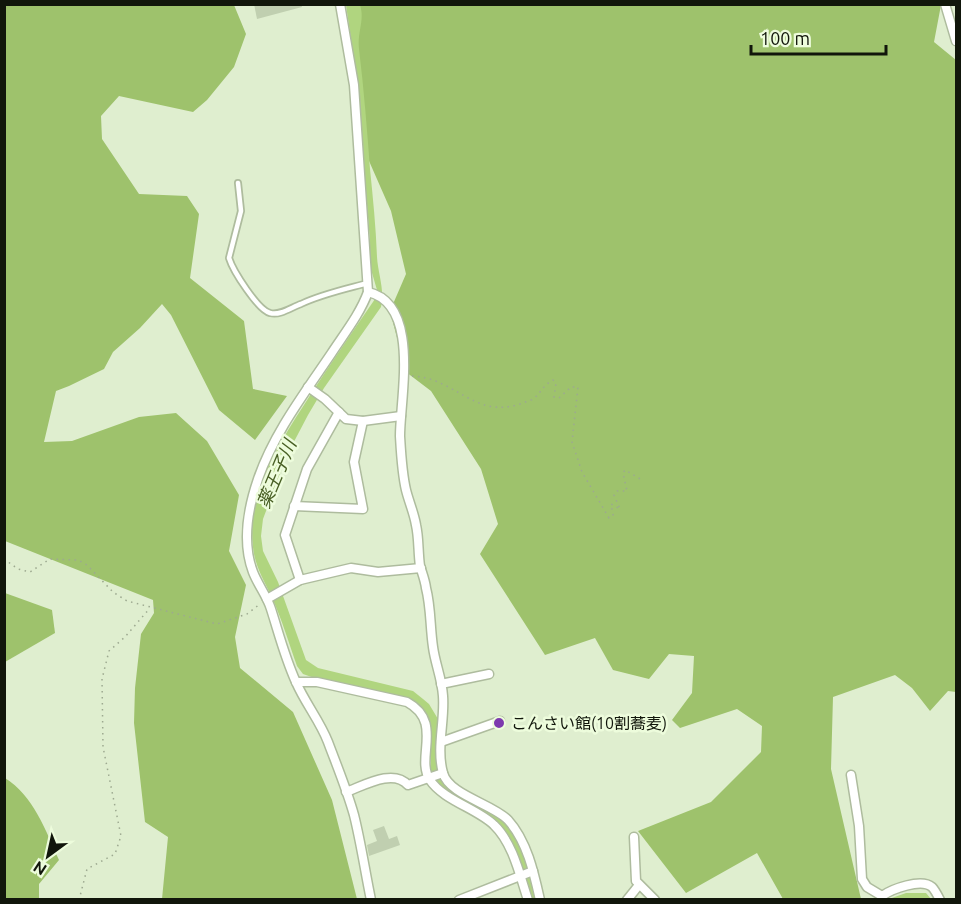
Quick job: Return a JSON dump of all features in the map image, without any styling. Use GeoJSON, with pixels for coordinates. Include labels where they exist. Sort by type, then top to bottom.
{"type":"FeatureCollection","features":[{"type":"Feature","properties":{"kind":"street"},"geometry":{"type":"LineString","coordinates":[[340,4],[354,86],[371,290],[350,327],[283,425],[270,450],[257,480],[248,524],[247,546],[254,575],[268,597],[278,636],[296,682],[324,733],[346,792],[353,814],[371,900]]}},
{"type":"Feature","properties":{"kind":"street"},"geometry":{"type":"LineString","coordinates":[[945,4],[957,41]]}},
{"type":"Feature","properties":{"kind":"street"},"geometry":{"type":"LineString","coordinates":[[371,290],[386,303],[395,315],[404,348],[401,451],[406,489],[416,524],[421,568],[427,589],[433,650],[443,696],[441,742],[443,773],[446,779],[464,794],[500,813],[508,820],[519,836],[533,871],[540,900]]}},
{"type":"Feature","properties":{"kind":"street"},"geometry":{"type":"LineString","coordinates":[[308,387],[326,399],[346,419],[363,421],[401,416]]}},
{"type":"Feature","properties":{"kind":"street"},"geometry":{"type":"LineString","coordinates":[[300,580],[285,535],[307,469],[339,411]]}},
{"type":"Feature","properties":{"kind":"street"},"geometry":{"type":"LineString","coordinates":[[294,506],[363,509],[354,462],[363,421]]}},
{"type":"Feature","properties":{"kind":"street"},"geometry":{"type":"LineString","coordinates":[[268,597],[300,580],[351,568],[365,572],[421,568]]}},
{"type":"Feature","properties":{"kind":"street"},"geometry":{"type":"LineString","coordinates":[[441,684],[489,674]]}},
{"type":"Feature","properties":{"kind":"street"},"geometry":{"type":"LineString","coordinates":[[296,682],[316,681],[407,702],[418,710],[427,726],[426,766],[429,778],[458,803],[493,823],[507,842],[528,900]]}},
{"type":"Feature","properties":{"kind":"street"},"geometry":{"type":"LineString","coordinates":[[441,742],[500,721]]}},
{"type":"Feature","properties":{"kind":"street"},"geometry":{"type":"LineString","coordinates":[[427,726],[442,723]]}},
{"type":"Feature","properties":{"kind":"street"},"geometry":{"type":"LineString","coordinates":[[346,792],[382,779],[392,778],[405,781],[408,786],[443,773]]}},
{"type":"Feature","properties":{"kind":"street"},"geometry":{"type":"LineString","coordinates":[[851,775],[862,879],[867,887],[882,896],[892,889],[922,883],[931,886],[940,900]]}},
{"type":"Feature","properties":{"kind":"street"},"geometry":{"type":"LineString","coordinates":[[458,803],[464,794]]}},
{"type":"Feature","properties":{"kind":"street"},"geometry":{"type":"LineString","coordinates":[[507,842],[519,836]]}},
{"type":"Feature","properties":{"kind":"street"},"geometry":{"type":"LineString","coordinates":[[634,837],[636,881],[655,900]]}},
{"type":"Feature","properties":{"kind":"street"},"geometry":{"type":"LineString","coordinates":[[459,900],[533,871]]}},
{"type":"Feature","properties":{"kind":"street"},"geometry":{"type":"LineString","coordinates":[[627,900],[639,885]]}},
{"type":"Feature","properties":{"kind":"lane"},"geometry":{"type":"LineString","coordinates":[[238,183],[241,211],[229,258],[257,305],[264,311],[273,314],[281,313],[313,298],[371,290]]}},
{"type":"Feature","properties":{"kind":"path"},"geometry":{"type":"LineString","coordinates":[[405,375],[425,376],[445,383],[474,401],[497,407],[511,406],[533,399],[545,384],[553,380],[556,383],[554,398],[559,398],[574,386],[578,387],[572,442],[582,472],[609,518],[613,515],[611,504],[620,509],[614,495],[617,491],[627,491],[623,473],[625,470],[642,480]]}},
{"type":"Feature","properties":{"kind":"path"},"geometry":{"type":"LineString","coordinates":[[4,559],[30,572],[50,559],[78,560],[87,565],[127,601],[217,624],[247,614],[268,597]]}},
{"type":"Feature","properties":{"kind":"path"},"geometry":{"type":"LineString","coordinates":[[79,900],[87,869],[115,854],[121,836],[102,747],[102,680],[106,656],[150,608]]}},
{"type":"Feature","properties":{"kind":"shaded area"},"geometry":{"type":"Polygon","coordinates":[[[4,5],[234,5],[246,34],[234,67],[207,100],[193,112],[119,96],[101,116],[102,139],[139,194],[187,196],[199,214],[190,278],[244,321],[253,389],[287,396],[255,440],[219,410],[171,315],[162,304],[113,352],[104,369],[56,391],[44,442],[72,441],[139,417],[176,413],[207,441],[239,495],[229,551],[246,585],[235,637],[240,668],[293,712],[332,800],[357,899],[162,899],[168,837],[145,822],[134,723],[141,634],[154,613],[153,600],[5,541],[4,5]]]}},
{"type":"Feature","properties":{"kind":"shaded area"},"geometry":{"type":"Polygon","coordinates":[[[351,5],[941,5],[934,42],[956,60],[956,692],[948,691],[930,711],[912,688],[895,675],[833,697],[831,769],[861,899],[783,899],[757,853],[686,893],[638,831],[711,802],[761,752],[762,726],[737,709],[680,728],[672,720],[692,693],[694,656],[669,654],[649,679],[613,670],[595,638],[545,655],[480,554],[498,524],[481,469],[431,391],[406,372],[390,311],[406,274],[391,211],[362,145],[351,5]]]}},
{"type":"Feature","properties":{"kind":"shaded area"},"geometry":{"type":"Polygon","coordinates":[[[5,593],[52,610],[55,633],[5,662],[5,593]]]}},
{"type":"Feature","properties":{"kind":"shaded area"},"geometry":{"type":"Polygon","coordinates":[[[5,778],[15,785],[31,804],[59,860],[39,884],[39,899],[5,899],[5,778]]]}},
{"type":"Feature","properties":{"kind":"water","name":"薬王子川"},"geometry":{"type":"Polygon","coordinates":[[[346,5],[360,5],[361,10],[359,49],[382,301],[381,307],[324,388],[287,455],[263,519],[261,536],[263,551],[278,582],[306,660],[318,668],[413,691],[429,704],[438,719],[441,777],[471,795],[507,824],[524,855],[538,899],[530,899],[505,832],[433,780],[430,731],[420,707],[406,698],[323,681],[303,674],[297,666],[279,614],[254,554],[252,527],[255,507],[268,468],[298,414],[375,299],[377,290],[370,266],[370,241],[356,74],[346,5]]]}},
{"type":"Feature","properties":{"kind":"water"},"geometry":{"type":"Polygon","coordinates":[[[906,893],[926,893],[931,899],[889,899],[906,893]]]}},
{"type":"Feature","properties":{"kind":"building"},"geometry":{"type":"Polygon","coordinates":[[[254,4],[301,4],[302,7],[257,19],[254,4]]]}},
{"type":"Feature","properties":{"kind":"building"},"geometry":{"type":"Polygon","coordinates":[[[384,826],[389,839],[397,836],[400,845],[369,856],[367,845],[377,841],[373,830],[384,826]]]}},
{"type":"Feature","properties":{"kind":"place","name":"こんさい館(10割蕎麦)"},"geometry":{"type":"Point","coordinates":[499,723]}}]}
